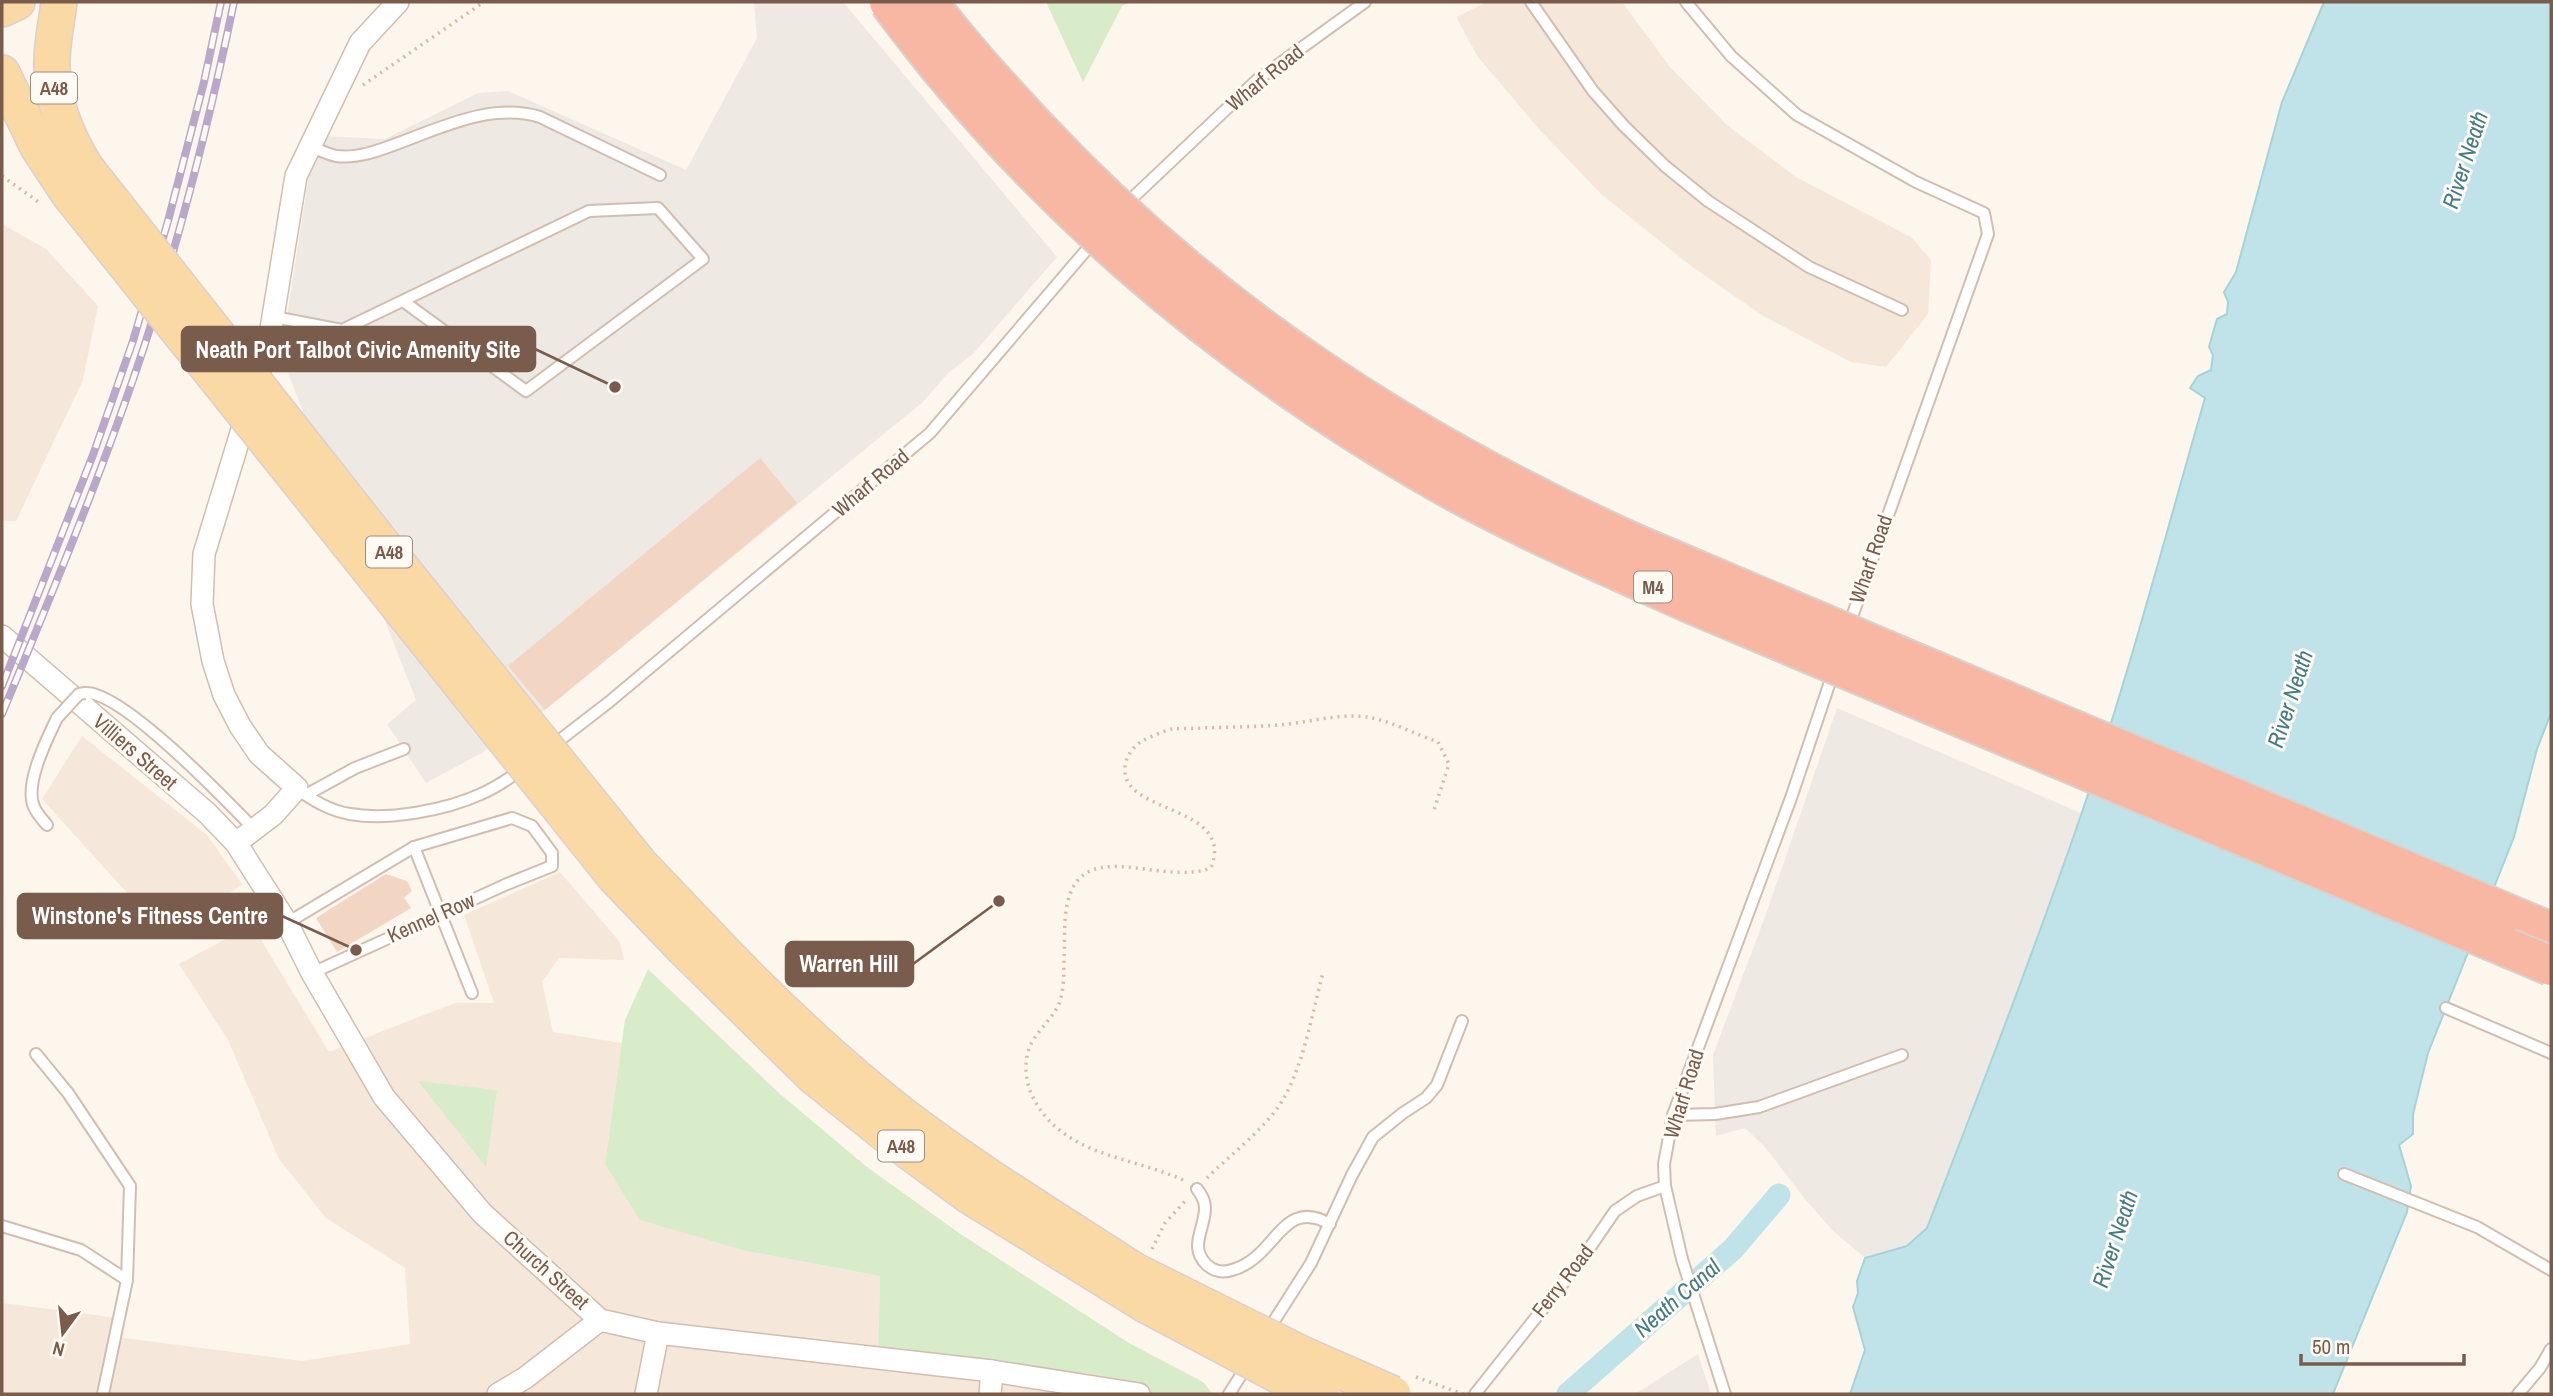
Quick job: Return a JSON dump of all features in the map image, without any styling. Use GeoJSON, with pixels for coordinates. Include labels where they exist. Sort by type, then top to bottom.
{"type":"FeatureCollection","features":[{"type":"Feature","properties":{"kind":"highway","name":"M4"},"geometry":{"type":"LineString","coordinates":[[888,2],[938,65],[1016,153],[1057,196],[1146,278],[1244,357],[1420,472],[1554,542],[1694,605],[2551,966]]}},
{"type":"Feature","properties":{"kind":"highway","name":"M4"},"geometry":{"type":"LineString","coordinates":[[928,2],[974,58],[1060,152],[1097,190],[1172,257],[1304,361],[1342,387],[1454,453],[1580,519],[1638,545],[2551,931]]}},
{"type":"Feature","properties":{"kind":"main road"},"geometry":{"type":"LineString","coordinates":[[2,9],[17,2]]}},
{"type":"Feature","properties":{"kind":"main road","name":"A48"},"geometry":{"type":"LineString","coordinates":[[59,2],[51,59],[53,83],[71,144],[67,190]]}},
{"type":"Feature","properties":{"kind":"main road","name":"A48"},"geometry":{"type":"LineString","coordinates":[[2,73],[38,147],[67,190],[391,555],[640,864],[693,939],[814,1077],[968,1195],[1155,1281],[1304,1355],[1394,1394]]}},
{"type":"Feature","properties":{"kind":"main road"},"geometry":{"type":"LineString","coordinates":[[2,119],[38,147]]}},
{"type":"Feature","properties":{"kind":"main road","name":"A48"},"geometry":{"type":"LineString","coordinates":[[1155,1281],[1287,1380],[1322,1394]]}},
{"type":"Feature","properties":{"kind":"street"},"geometry":{"type":"LineString","coordinates":[[236,843],[302,791],[260,754],[240,726],[224,695],[213,661],[202,604],[204,554],[269,341],[296,176],[360,43],[398,2]]}},
{"type":"Feature","properties":{"kind":"street","name":"Villiers Street"},"geometry":{"type":"LineString","coordinates":[[2,636],[206,813],[236,843],[257,877]]}},
{"type":"Feature","properties":{"kind":"street","name":"Church Street"},"geometry":{"type":"LineString","coordinates":[[257,877],[287,923],[312,973],[384,1097],[482,1213],[600,1320],[658,1334],[992,1371],[1139,1394]]}},
{"type":"Feature","properties":{"kind":"street"},"geometry":{"type":"LineString","coordinates":[[498,1394],[525,1378],[600,1320]]}},
{"type":"Feature","properties":{"kind":"street"},"geometry":{"type":"LineString","coordinates":[[646,1394],[658,1334]]}},
{"type":"Feature","properties":{"kind":"street"},"geometry":{"type":"LineString","coordinates":[[990,1394],[992,1371]]}},
{"type":"Feature","properties":{"kind":"lane","name":"Wharf Road"},"geometry":{"type":"LineString","coordinates":[[1114,218],[1257,80],[1365,2]]}},
{"type":"Feature","properties":{"kind":"lane"},"geometry":{"type":"LineString","coordinates":[[1531,2],[1593,91],[1624,126],[1708,201],[1809,267],[1902,310]]}},
{"type":"Feature","properties":{"kind":"lane","name":"Wharf Road"},"geometry":{"type":"LineString","coordinates":[[1686,2],[1731,56],[1797,115],[1916,182],[1984,212],[1988,234],[1871,556],[1842,646]]}},
{"type":"Feature","properties":{"kind":"lane"},"geometry":{"type":"LineString","coordinates":[[311,147],[335,156],[363,154],[491,114],[525,112],[559,125],[660,175]]}},
{"type":"Feature","properties":{"kind":"lane"},"geometry":{"type":"LineString","coordinates":[[274,317],[342,330],[589,211],[657,208],[703,259],[526,391],[403,301]]}},
{"type":"Feature","properties":{"kind":"lane","name":"Wharf Road"},"geometry":{"type":"LineString","coordinates":[[302,791],[349,814],[384,816],[450,806],[483,793],[520,770],[609,702],[930,433],[1105,228]]}},
{"type":"Feature","properties":{"kind":"lane","name":"Wharf Road"},"geometry":{"type":"LineString","coordinates":[[1725,1394],[1682,1259],[1665,1186],[1664,1164],[1674,1115],[1791,798],[1837,658]]}},
{"type":"Feature","properties":{"kind":"lane"},"geometry":{"type":"LineString","coordinates":[[47,825],[33,807],[32,793],[37,765],[57,718],[79,694],[93,692],[142,724],[255,830]]}},
{"type":"Feature","properties":{"kind":"lane"},"geometry":{"type":"LineString","coordinates":[[302,791],[404,749]]}},
{"type":"Feature","properties":{"kind":"lane","name":"Kennel Row"},"geometry":{"type":"LineString","coordinates":[[312,973],[552,866],[552,853],[531,826],[512,818],[414,847]]}},
{"type":"Feature","properties":{"kind":"lane"},"geometry":{"type":"LineString","coordinates":[[287,923],[414,847],[472,993]]}},
{"type":"Feature","properties":{"kind":"lane"},"geometry":{"type":"LineString","coordinates":[[2446,1008],[2551,1053]]}},
{"type":"Feature","properties":{"kind":"lane"},"geometry":{"type":"LineString","coordinates":[[1229,1394],[1311,1263],[1352,1175],[1373,1138],[1426,1098],[1437,1085],[1462,1021]]}},
{"type":"Feature","properties":{"kind":"lane"},"geometry":{"type":"LineString","coordinates":[[36,1054],[68,1093],[130,1186],[127,1280],[103,1394]]}},
{"type":"Feature","properties":{"kind":"lane"},"geometry":{"type":"LineString","coordinates":[[1674,1115],[1715,1114],[1759,1107],[1902,1055]]}},
{"type":"Feature","properties":{"kind":"lane"},"geometry":{"type":"LineString","coordinates":[[2344,1174],[2477,1227],[2551,1270]]}},
{"type":"Feature","properties":{"kind":"lane","name":"Ferry Road"},"geometry":{"type":"LineString","coordinates":[[1475,1394],[1580,1262],[1615,1212],[1637,1196],[1665,1186]]}},
{"type":"Feature","properties":{"kind":"lane"},"geometry":{"type":"LineString","coordinates":[[1197,1189],[1203,1196],[1205,1209],[1197,1241],[1200,1258],[1212,1269],[1227,1272],[1246,1266],[1269,1246],[1289,1221],[1301,1216],[1318,1217],[1330,1224]]}},
{"type":"Feature","properties":{"kind":"lane"},"geometry":{"type":"LineString","coordinates":[[2,1226],[81,1250],[127,1280]]}},
{"type":"Feature","properties":{"kind":"lane"},"geometry":{"type":"LineString","coordinates":[[2518,1394],[2540,1368],[2551,1349]]}},
{"type":"Feature","properties":{"kind":"path"},"geometry":{"type":"LineString","coordinates":[[333,99],[349,96],[484,2]]}},
{"type":"Feature","properties":{"kind":"path"},"geometry":{"type":"LineString","coordinates":[[2,176],[67,190]]}},
{"type":"Feature","properties":{"kind":"path"},"geometry":{"type":"LineString","coordinates":[[1197,1189],[1181,1179],[1103,1155],[1070,1139],[1036,1104],[1027,1084],[1025,1065],[1030,1047],[1058,1007],[1062,992],[1065,915],[1071,889],[1090,871],[1111,867],[1200,872],[1212,867],[1216,855],[1209,833],[1197,822],[1139,793],[1129,784],[1125,772],[1126,759],[1142,742],[1171,730],[1277,725],[1345,715],[1370,718],[1438,742],[1449,764],[1434,810]]}},
{"type":"Feature","properties":{"kind":"path"},"geometry":{"type":"LineString","coordinates":[[1155,1281],[1151,1251],[1165,1223],[1262,1126],[1285,1097],[1300,1058],[1323,973]]}},
{"type":"Feature","properties":{"kind":"shaded area"},"geometry":{"type":"Polygon","coordinates":[[[754,2],[843,2],[1057,257],[972,355],[949,372],[923,402],[545,710],[480,754],[426,783],[387,724],[416,700],[281,355],[310,168],[324,136],[385,139],[478,93],[508,91],[686,170],[757,38],[754,2]]]}},
{"type":"Feature","properties":{"kind":"shaded area"},"geometry":{"type":"Polygon","coordinates":[[[1487,2],[1622,2],[1670,67],[1727,125],[1796,177],[1911,237],[1931,260],[1928,314],[1886,367],[1851,362],[1763,316],[1691,266],[1601,194],[1539,129],[1478,57],[1456,17],[1487,2]]]}},
{"type":"Feature","properties":{"kind":"shaded area"},"geometry":{"type":"Polygon","coordinates":[[[2,224],[46,249],[98,306],[83,380],[16,521],[2,521],[2,224]]]}},
{"type":"Feature","properties":{"kind":"shaded area"},"geometry":{"type":"Polygon","coordinates":[[[1837,708],[2081,813],[2011,1010],[1927,1228],[1907,1246],[1865,1258],[1832,1230],[1765,1147],[1745,1128],[1716,1136],[1713,1055],[1766,914],[1837,708]]]}},
{"type":"Feature","properties":{"kind":"shaded area"},"geometry":{"type":"Polygon","coordinates":[[[82,736],[207,835],[242,884],[168,938],[42,799],[82,736]]]}},
{"type":"Feature","properties":{"kind":"shaded area"},"geometry":{"type":"Polygon","coordinates":[[[560,872],[620,942],[624,960],[559,958],[542,982],[553,1032],[622,1043],[605,1164],[746,1251],[880,1276],[878,1358],[1122,1394],[2,1394],[2,1303],[119,1318],[116,1337],[302,1361],[410,1344],[405,1268],[326,1218],[279,1159],[228,1040],[179,964],[252,925],[329,1052],[455,1003],[494,1003],[464,915],[560,872]]]}},
{"type":"Feature","properties":{"kind":"shaded area"},"geometry":{"type":"Polygon","coordinates":[[[1698,1354],[1711,1394],[1635,1394],[1698,1354]]]}},
{"type":"Feature","properties":{"kind":"green space"},"geometry":{"type":"Polygon","coordinates":[[[1046,2],[1131,2],[1122,6],[1083,82],[1046,2]]]}},
{"type":"Feature","properties":{"kind":"green space"},"geometry":{"type":"Polygon","coordinates":[[[648,969],[780,1094],[867,1167],[959,1233],[1129,1343],[1203,1382],[1213,1394],[1139,1394],[878,1358],[880,1276],[746,1251],[640,1220],[605,1164],[625,1020],[648,969]]]}},
{"type":"Feature","properties":{"kind":"green space"},"geometry":{"type":"Polygon","coordinates":[[[418,1081],[497,1090],[486,1167],[418,1081]]]}},
{"type":"Feature","properties":{"kind":"water","name":"River Neath"},"geometry":{"type":"Polygon","coordinates":[[[2324,2],[2551,2],[2551,713],[2537,749],[2514,837],[2428,1053],[2413,1114],[2413,1134],[2399,1145],[2411,1186],[2407,1212],[2333,1394],[1850,1394],[1865,1350],[1853,1307],[1858,1293],[1857,1281],[1865,1258],[1907,1246],[1927,1228],[2081,815],[2130,660],[2205,398],[2190,388],[2198,376],[2211,370],[2213,355],[2209,347],[2217,319],[2227,314],[2228,302],[2224,292],[2236,272],[2282,102],[2324,2]]]}},
{"type":"Feature","properties":{"kind":"building"},"geometry":{"type":"Polygon","coordinates":[[[760,458],[797,503],[545,710],[508,666],[760,458]]]}},
{"type":"Feature","properties":{"kind":"building"},"geometry":{"type":"Polygon","coordinates":[[[386,874],[407,881],[412,891],[404,898],[411,908],[337,952],[316,918],[386,874]]]}},
{"type":"Feature","properties":{"kind":"waterway","name":"Neath Canal"},"geometry":{"type":"LineString","coordinates":[[1568,1394],[1733,1249],[1779,1195]]}},
{"type":"Feature","properties":{"kind":"railway"},"geometry":{"type":"LineString","coordinates":[[2,686],[93,455],[133,341],[168,221],[204,82],[221,2]]}},
{"type":"Feature","properties":{"kind":"railway"},"geometry":{"type":"LineString","coordinates":[[2,714],[94,486],[144,347],[194,176],[234,2]]}},
{"type":"Feature","properties":{"kind":"place","name":"Neath Port Talbot Civic Amenity Site"},"geometry":{"type":"Point","coordinates":[615,387]}},
{"type":"Feature","properties":{"kind":"place","name":"Warren Hill"},"geometry":{"type":"Point","coordinates":[999,901]}},
{"type":"Feature","properties":{"kind":"place","name":"Winstone's Fitness Centre"},"geometry":{"type":"Point","coordinates":[356,950]}}]}
